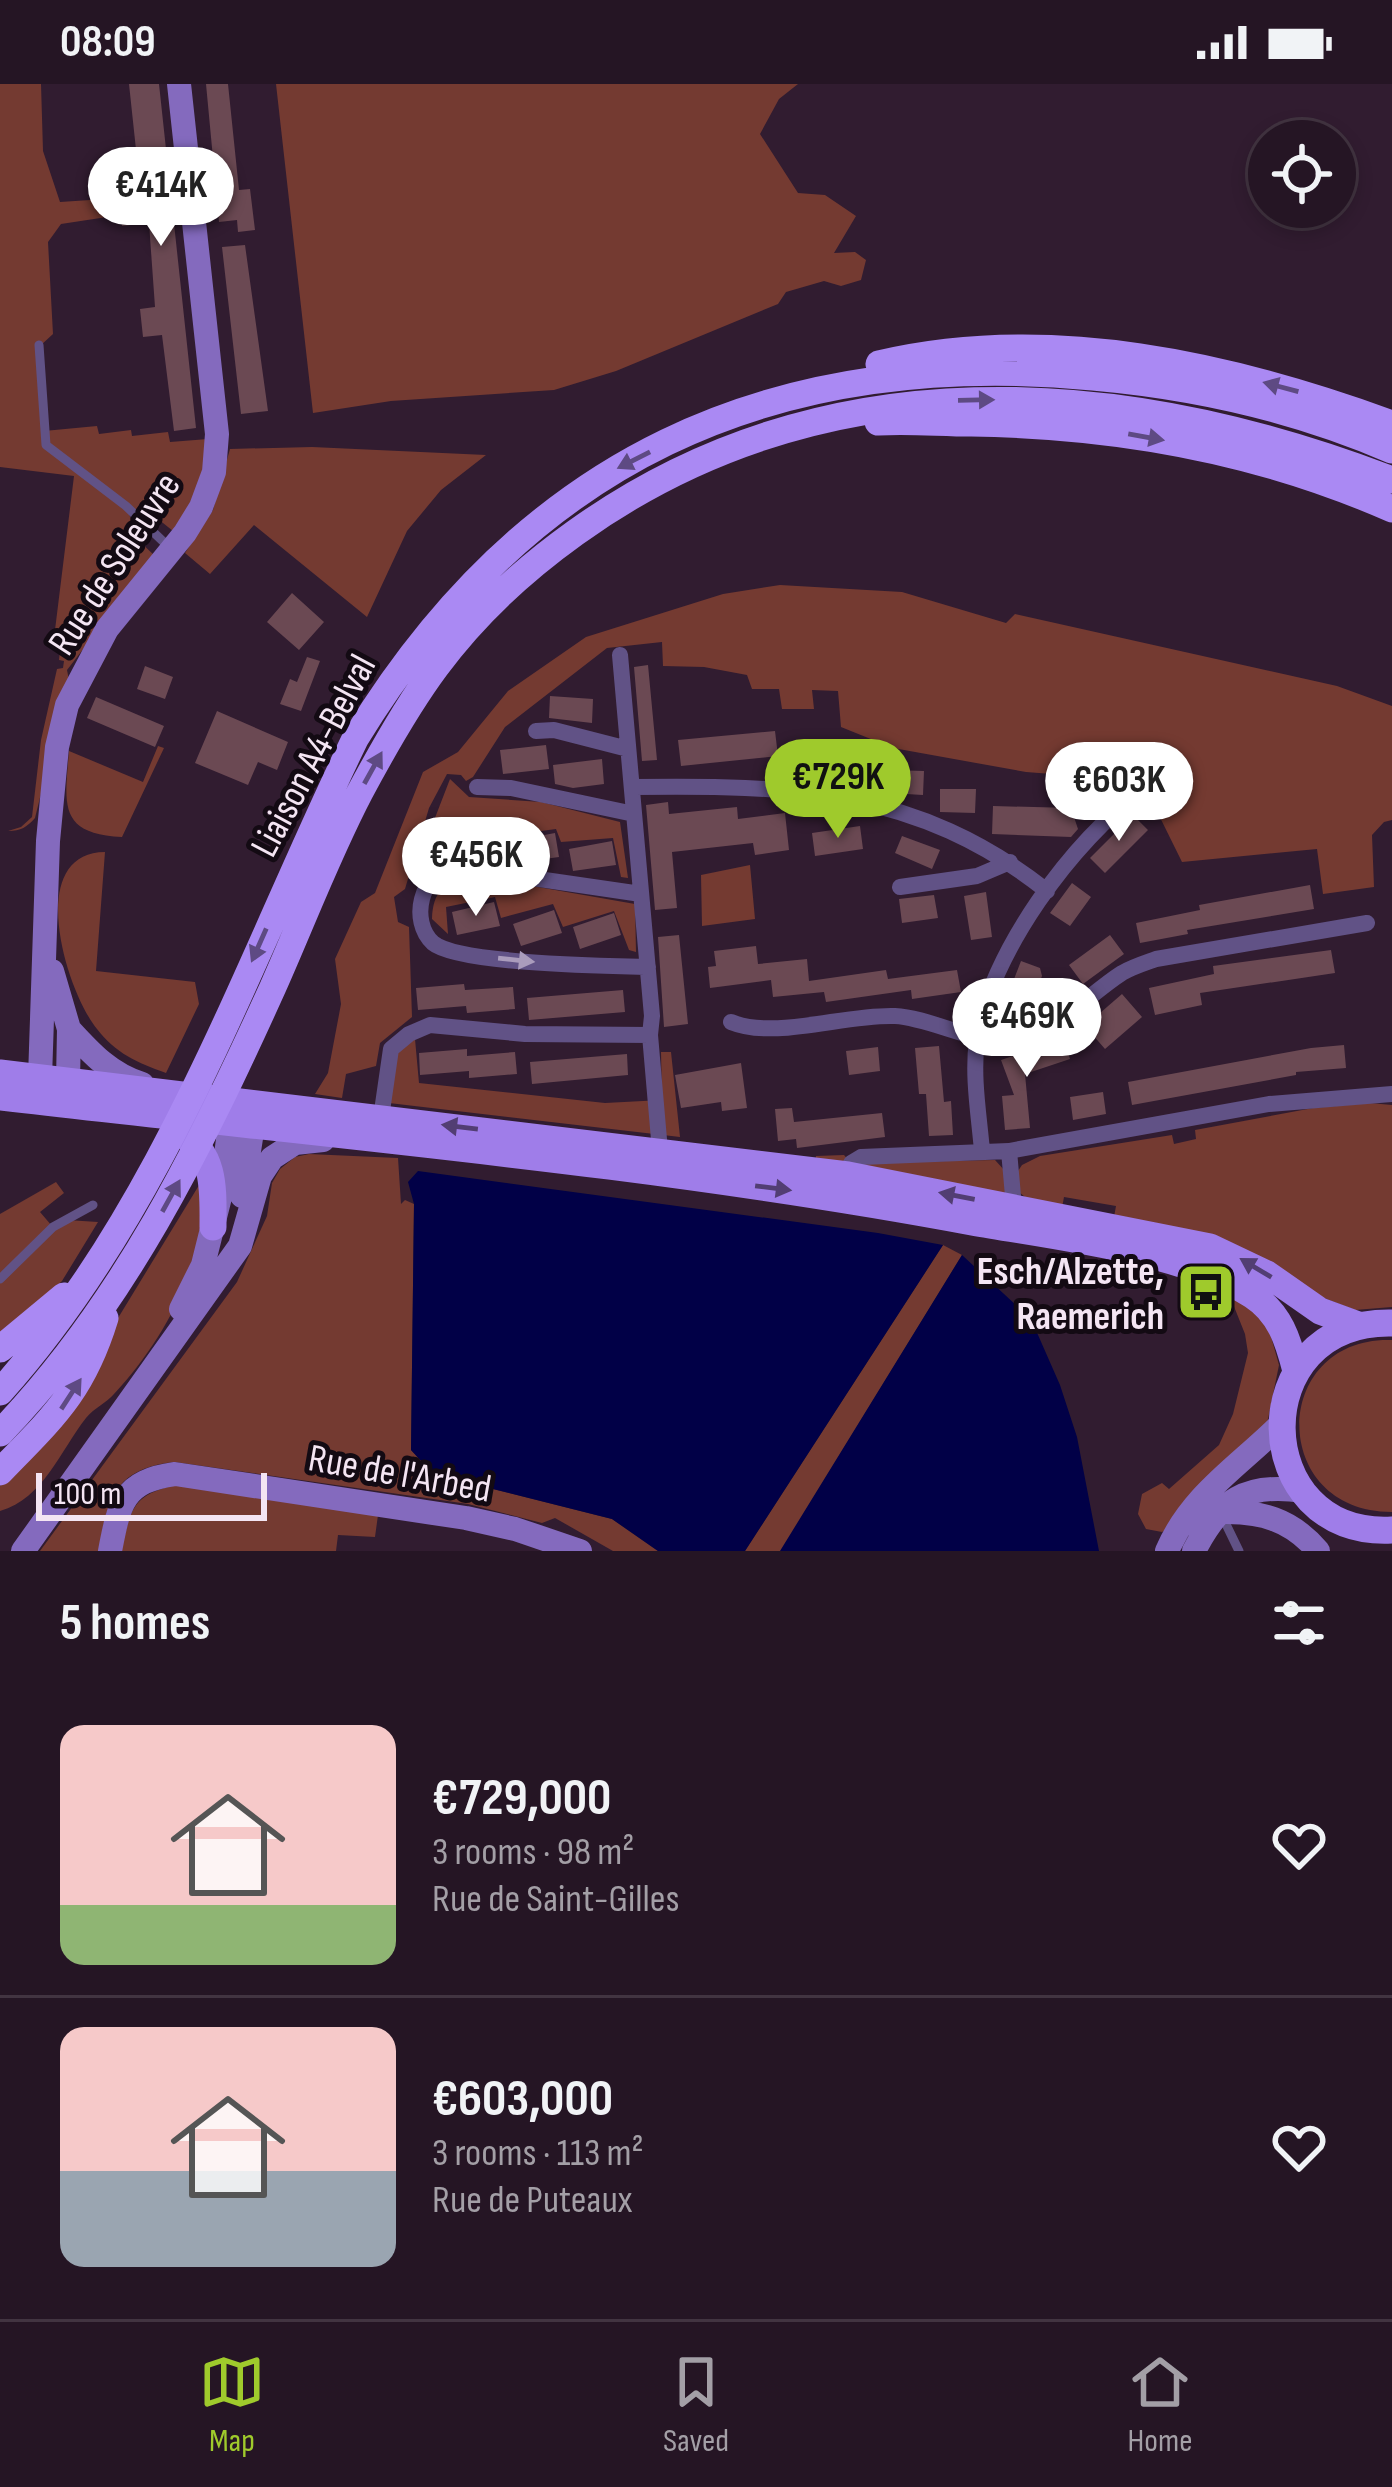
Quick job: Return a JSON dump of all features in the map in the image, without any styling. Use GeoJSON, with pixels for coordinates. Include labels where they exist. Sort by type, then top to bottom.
{"type":"FeatureCollection","features":[{"type":"Feature","properties":{"kind":"highway"},"geometry":{"type":"LineString","coordinates":[[740,410],[797,383],[914,356],[975,347],[1029,348],[1211,370],[1307,394],[1392,424]]}},
{"type":"Feature","properties":{"kind":"highway","name":"Liaison A4-Belval"},"geometry":{"type":"LineString","coordinates":[[100,1289],[307,838],[380,699],[413,650],[492,561],[537,523],[615,470],[740,410],[875,378],[985,370],[1143,381],[1221,395],[1296,415],[1392,450]]}},
{"type":"Feature","properties":{"kind":"highway","name":"Liaison A4-Belval"},"geometry":{"type":"LineString","coordinates":[[100,1289],[176,1187],[358,795],[417,694],[438,664],[527,567],[608,509],[688,464],[738,443],[877,407],[1012,399],[1142,410],[1210,423],[1318,452],[1392,480]]}},
{"type":"Feature","properties":{"kind":"highway"},"geometry":{"type":"LineString","coordinates":[[738,443],[779,441],[886,422],[1069,427],[1132,434],[1257,460],[1392,509]]}},
{"type":"Feature","properties":{"kind":"highway"},"geometry":{"type":"LineString","coordinates":[[0,1349],[51,1304],[100,1289]]}},
{"type":"Feature","properties":{"kind":"highway"},"geometry":{"type":"LineString","coordinates":[[0,1392],[100,1289]]}},
{"type":"Feature","properties":{"kind":"highway"},"geometry":{"type":"LineString","coordinates":[[0,1432],[26,1406],[100,1289]]}},
{"type":"Feature","properties":{"kind":"highway"},"geometry":{"type":"LineString","coordinates":[[0,1472],[69,1400],[86,1371],[100,1289]]}},
{"type":"Feature","properties":{"kind":"main road","name":"Rue de Soleuvre"},"geometry":{"type":"LineString","coordinates":[[44,1092],[51,795],[67,705],[107,629],[201,507],[214,472],[218,434],[179,84]]}},
{"type":"Feature","properties":{"kind":"main road"},"geometry":{"type":"LineString","coordinates":[[46,945],[69,1029],[99,1062],[126,1079],[249,1116]]}},
{"type":"Feature","properties":{"kind":"main road"},"geometry":{"type":"LineString","coordinates":[[0,1107],[44,1092],[69,1029]]}},
{"type":"Feature","properties":{"kind":"main road"},"geometry":{"type":"LineString","coordinates":[[0,1073],[44,1092],[184,1134],[202,1150],[209,1165],[213,1227]]}},
{"type":"Feature","properties":{"kind":"main road"},"geometry":{"type":"LineString","coordinates":[[0,1085],[249,1116],[320,1118],[658,1162],[848,1175],[1210,1246],[1268,1274],[1320,1311],[1358,1325]]}},
{"type":"Feature","properties":{"kind":"main road"},"geometry":{"type":"LineString","coordinates":[[0,1097],[44,1092],[178,1094]]}},
{"type":"Feature","properties":{"kind":"main road"},"geometry":{"type":"LineString","coordinates":[[1,1551],[22,1531],[162,1341],[191,1292],[249,1116]]}},
{"type":"Feature","properties":{"kind":"main road"},"geometry":{"type":"LineString","coordinates":[[221,1274],[240,1209],[249,1116]]}},
{"type":"Feature","properties":{"kind":"main road"},"geometry":{"type":"LineString","coordinates":[[23,1551],[240,1246],[260,1176],[272,1158],[286,1147],[365,1124]]}},
{"type":"Feature","properties":{"kind":"main road"},"geometry":{"type":"LineString","coordinates":[[658,1162],[1108,1247],[1198,1271],[1230,1283],[1269,1309],[1285,1333],[1296,1371]]}},
{"type":"Feature","properties":{"kind":"main road"},"geometry":{"type":"LineString","coordinates":[[1345,1551],[1282,1449],[1280,1425],[1287,1388],[1312,1351],[1333,1335],[1358,1325],[1390,1321]]}},
{"type":"Feature","properties":{"kind":"main road"},"geometry":{"type":"LineString","coordinates":[[1167,1551],[1192,1507],[1217,1479],[1280,1425]]}},
{"type":"Feature","properties":{"kind":"main road","name":"Rue de l'Arbed"},"geometry":{"type":"LineString","coordinates":[[110,1551],[116,1518],[130,1490],[142,1481],[175,1474],[466,1518],[580,1551]]}},
{"type":"Feature","properties":{"kind":"main road"},"geometry":{"type":"LineString","coordinates":[[1194,1551],[1220,1512],[1240,1494],[1259,1488],[1313,1501],[1348,1524],[1392,1529]]}},
{"type":"Feature","properties":{"kind":"main road"},"geometry":{"type":"LineString","coordinates":[[1220,1512],[1265,1514],[1286,1522],[1318,1551]]}},
{"type":"Feature","properties":{"kind":"main road"},"geometry":{"type":"LineString","coordinates":[[1380,1551],[1392,1539]]}},
{"type":"Feature","properties":{"kind":"street"},"geometry":{"type":"LineString","coordinates":[[620,655],[652,1016],[658,1162]]}},
{"type":"Feature","properties":{"kind":"street"},"geometry":{"type":"LineString","coordinates":[[536,731],[554,730],[628,748]]}},
{"type":"Feature","properties":{"kind":"street"},"geometry":{"type":"LineString","coordinates":[[632,787],[739,785],[872,803],[932,822],[1010,862],[1047,891]]}},
{"type":"Feature","properties":{"kind":"street"},"geometry":{"type":"LineString","coordinates":[[477,787],[511,788],[634,814]]}},
{"type":"Feature","properties":{"kind":"street"},"geometry":{"type":"LineString","coordinates":[[982,1151],[977,1036],[1011,941],[1118,808],[1143,790]]}},
{"type":"Feature","properties":{"kind":"street"},"geometry":{"type":"LineString","coordinates":[[900,887],[977,876],[1010,862]]}},
{"type":"Feature","properties":{"kind":"street"},"geometry":{"type":"LineString","coordinates":[[641,894],[464,868],[433,879],[425,890],[420,915],[425,932],[443,948],[566,965],[648,967]]}},
{"type":"Feature","properties":{"kind":"street"},"geometry":{"type":"LineString","coordinates":[[731,1022],[751,1030],[857,1016],[897,1016],[1014,1040],[1049,1027],[1124,972],[1156,958],[1367,923]]}},
{"type":"Feature","properties":{"kind":"street"},"geometry":{"type":"LineString","coordinates":[[365,1124],[391,1049],[430,1025],[525,1034],[650,1035]]}},
{"type":"Feature","properties":{"kind":"street"},"geometry":{"type":"LineString","coordinates":[[848,1175],[851,1162],[861,1157],[1010,1151],[1269,1104],[1392,1094]]}},
{"type":"Feature","properties":{"kind":"street"},"geometry":{"type":"LineString","coordinates":[[1010,1151],[1014,1207]]}},
{"type":"Feature","properties":{"kind":"lane"},"geometry":{"type":"LineString","coordinates":[[40,345],[46,445],[126,506],[171,549]]}},
{"type":"Feature","properties":{"kind":"lane"},"geometry":{"type":"LineString","coordinates":[[0,1280],[53,1227],[93,1205]]}},
{"type":"Feature","properties":{"kind":"lane"},"geometry":{"type":"LineString","coordinates":[[0,1254],[16,1261]]}},
{"type":"Feature","properties":{"kind":"lane"},"geometry":{"type":"LineString","coordinates":[[1220,1512],[1238,1551]]}},
{"type":"Feature","properties":{"kind":"shaded area"},"geometry":{"type":"Polygon","coordinates":[[[0,84],[41,84],[43,151],[60,202],[105,199],[112,208],[107,217],[61,224],[48,242],[53,334],[40,346],[44,431],[97,426],[99,434],[131,430],[132,436],[168,432],[170,442],[208,439],[197,487],[173,531],[153,515],[127,507],[137,539],[155,556],[67,670],[69,680],[35,818],[23,828],[8,831],[32,817],[41,740],[57,669],[63,668],[64,661],[59,660],[62,632],[55,630],[74,476],[0,467],[0,84]]]}},
{"type":"Feature","properties":{"kind":"shaded area"},"geometry":{"type":"Polygon","coordinates":[[[276,84],[798,84],[779,99],[760,134],[798,193],[825,195],[856,216],[834,253],[855,252],[866,260],[861,280],[841,286],[824,281],[786,292],[778,304],[616,371],[554,390],[391,401],[313,413],[276,84]]]}},
{"type":"Feature","properties":{"kind":"shaded area"},"geometry":{"type":"Polygon","coordinates":[[[312,447],[486,455],[441,490],[407,531],[367,617],[254,525],[210,574],[185,553],[213,510],[230,449],[312,447]]]}},
{"type":"Feature","properties":{"kind":"shaded area"},"geometry":{"type":"Polygon","coordinates":[[[780,585],[902,592],[1006,623],[1015,614],[1337,686],[1392,706],[1392,820],[1372,835],[1374,887],[1323,894],[1317,849],[1182,862],[1142,781],[1026,772],[893,748],[841,727],[838,691],[812,690],[814,709],[782,709],[779,689],[752,689],[747,675],[663,666],[662,642],[607,648],[505,727],[473,777],[466,781],[461,775],[447,774],[429,808],[405,889],[394,897],[398,922],[409,927],[412,1017],[380,1043],[376,1066],[346,1074],[342,1098],[315,1094],[328,1073],[341,1004],[335,959],[361,902],[375,893],[423,772],[458,752],[508,691],[586,637],[723,594],[780,585]]]}},
{"type":"Feature","properties":{"kind":"shaded area"},"geometry":{"type":"Polygon","coordinates":[[[158,746],[164,748],[122,837],[101,835],[76,822],[67,800],[69,751],[143,782],[158,746]]]}},
{"type":"Feature","properties":{"kind":"shaded area"},"geometry":{"type":"Polygon","coordinates":[[[450,779],[469,797],[541,802],[620,822],[628,878],[621,877],[613,838],[561,842],[556,829],[505,836],[501,821],[454,825],[447,830],[452,860],[425,881],[416,867],[450,779]]]}},
{"type":"Feature","properties":{"kind":"shaded area"},"geometry":{"type":"Polygon","coordinates":[[[105,852],[96,971],[195,982],[199,1004],[166,1073],[128,1056],[97,1029],[85,1011],[65,957],[59,898],[65,875],[80,858],[105,852]]]}},
{"type":"Feature","properties":{"kind":"shaded area"},"geometry":{"type":"Polygon","coordinates":[[[750,865],[755,919],[702,926],[701,875],[750,865]]]}},
{"type":"Feature","properties":{"kind":"shaded area"},"geometry":{"type":"Polygon","coordinates":[[[469,875],[635,904],[636,952],[629,950],[614,911],[563,927],[553,904],[501,918],[495,897],[446,907],[448,934],[432,919],[435,901],[447,885],[469,875]]]}},
{"type":"Feature","properties":{"kind":"shaded area"},"geometry":{"type":"Polygon","coordinates":[[[415,1039],[419,1083],[605,1103],[662,1100],[661,1052],[671,1052],[680,1137],[389,1103],[396,1051],[415,1039]]]}},
{"type":"Feature","properties":{"kind":"shaded area"},"geometry":{"type":"Polygon","coordinates":[[[1392,1105],[1392,1307],[1355,1310],[1114,1217],[1116,1206],[1064,1197],[1062,1208],[1031,1202],[1013,1187],[1001,1196],[815,1163],[816,1156],[844,1155],[851,1163],[995,1160],[1005,1171],[1016,1174],[1040,1156],[1172,1135],[1174,1144],[1196,1139],[1195,1130],[1313,1108],[1392,1105]]]}},
{"type":"Feature","properties":{"kind":"shaded area"},"geometry":{"type":"Polygon","coordinates":[[[295,1157],[398,1158],[401,1204],[405,1200],[414,1204],[411,1450],[433,1474],[612,1519],[658,1551],[613,1551],[555,1518],[542,1523],[468,1504],[175,1462],[139,1471],[118,1488],[106,1515],[99,1551],[40,1551],[237,1282],[267,1216],[272,1183],[280,1169],[295,1157]]]}},
{"type":"Feature","properties":{"kind":"shaded area"},"geometry":{"type":"Polygon","coordinates":[[[418,1171],[943,1245],[745,1551],[658,1551],[612,1519],[433,1474],[411,1450],[414,1204],[408,1182],[418,1171]]]}},
{"type":"Feature","properties":{"kind":"shaded area"},"geometry":{"type":"Polygon","coordinates":[[[204,1177],[200,1235],[167,1322],[133,1372],[86,1418],[40,1485],[0,1511],[0,1486],[40,1446],[204,1177]]]}},
{"type":"Feature","properties":{"kind":"shaded area"},"geometry":{"type":"Polygon","coordinates":[[[56,1182],[64,1193],[40,1212],[52,1226],[67,1220],[98,1222],[62,1281],[0,1340],[0,1214],[56,1182]]]}},
{"type":"Feature","properties":{"kind":"shaded area"},"geometry":{"type":"Polygon","coordinates":[[[943,1245],[962,1255],[781,1551],[745,1551],[943,1245]]]}},
{"type":"Feature","properties":{"kind":"shaded area"},"geometry":{"type":"Polygon","coordinates":[[[962,1255],[1031,1319],[1077,1437],[1099,1551],[780,1551],[962,1255]]]}},
{"type":"Feature","properties":{"kind":"shaded area"},"geometry":{"type":"Polygon","coordinates":[[[1206,1285],[1247,1303],[1268,1326],[1279,1365],[1267,1424],[1176,1525],[1162,1532],[1146,1529],[1138,1514],[1142,1494],[1162,1483],[1169,1489],[1219,1445],[1233,1414],[1248,1353],[1233,1304],[1203,1292],[1206,1285]]]}},
{"type":"Feature","properties":{"kind":"shaded area"},"geometry":{"type":"Polygon","coordinates":[[[1392,1340],[1392,1512],[1351,1504],[1322,1485],[1305,1457],[1299,1424],[1305,1393],[1323,1365],[1352,1346],[1392,1340]]]}},
{"type":"Feature","properties":{"kind":"shaded area"},"geometry":{"type":"Polygon","coordinates":[[[176,1485],[378,1515],[375,1537],[338,1535],[336,1551],[121,1551],[135,1506],[150,1494],[176,1485]]]}},
{"type":"Feature","properties":{"kind":"building"},"geometry":{"type":"Polygon","coordinates":[[[129,84],[159,84],[196,428],[174,431],[162,335],[143,337],[140,309],[155,307],[149,223],[122,226],[120,207],[142,206],[129,84]]]}},
{"type":"Feature","properties":{"kind":"building"},"geometry":{"type":"Polygon","coordinates":[[[206,84],[228,84],[239,190],[250,189],[255,230],[238,232],[237,220],[219,222],[206,84]]]}},
{"type":"Feature","properties":{"kind":"building"},"geometry":{"type":"Polygon","coordinates":[[[245,245],[268,411],[241,414],[222,247],[245,245]]]}},
{"type":"Feature","properties":{"kind":"building"},"geometry":{"type":"Polygon","coordinates":[[[292,593],[324,622],[299,650],[267,622],[292,593]]]}},
{"type":"Feature","properties":{"kind":"building"},"geometry":{"type":"Polygon","coordinates":[[[307,657],[320,661],[301,711],[280,704],[290,679],[297,682],[307,657]]]}},
{"type":"Feature","properties":{"kind":"building"},"geometry":{"type":"Polygon","coordinates":[[[648,665],[657,760],[642,761],[634,667],[648,665]]]}},
{"type":"Feature","properties":{"kind":"building"},"geometry":{"type":"Polygon","coordinates":[[[145,666],[173,677],[165,699],[137,689],[145,666]]]}},
{"type":"Feature","properties":{"kind":"building"},"geometry":{"type":"Polygon","coordinates":[[[550,696],[593,699],[592,723],[549,718],[550,696]]]}},
{"type":"Feature","properties":{"kind":"building"},"geometry":{"type":"Polygon","coordinates":[[[96,697],[164,726],[155,747],[87,718],[96,697]]]}},
{"type":"Feature","properties":{"kind":"building"},"geometry":{"type":"Polygon","coordinates":[[[217,711],[288,742],[277,770],[258,762],[248,785],[195,763],[217,711]]]}},
{"type":"Feature","properties":{"kind":"building"},"geometry":{"type":"Polygon","coordinates":[[[775,731],[778,756],[681,766],[678,740],[775,731]]]}},
{"type":"Feature","properties":{"kind":"building"},"geometry":{"type":"Polygon","coordinates":[[[546,745],[549,769],[503,774],[500,750],[546,745]]]}},
{"type":"Feature","properties":{"kind":"building"},"geometry":{"type":"Polygon","coordinates":[[[602,759],[604,784],[573,788],[555,784],[553,765],[602,759]]]}},
{"type":"Feature","properties":{"kind":"building"},"geometry":{"type":"Polygon","coordinates":[[[890,770],[924,771],[923,795],[889,793],[890,770]]]}},
{"type":"Feature","properties":{"kind":"building"},"geometry":{"type":"Polygon","coordinates":[[[940,789],[976,789],[975,813],[940,812],[940,789]]]}},
{"type":"Feature","properties":{"kind":"building"},"geometry":{"type":"Polygon","coordinates":[[[668,802],[669,814],[737,807],[738,819],[785,813],[789,850],[755,855],[753,843],[672,852],[677,908],[655,910],[646,805],[668,802]]]}},
{"type":"Feature","properties":{"kind":"building"},"geometry":{"type":"Polygon","coordinates":[[[993,806],[1071,808],[1078,829],[1071,837],[992,834],[993,806]]]}},
{"type":"Feature","properties":{"kind":"building"},"geometry":{"type":"Polygon","coordinates":[[[1133,815],[1148,830],[1105,873],[1090,858],[1133,815]]]}},
{"type":"Feature","properties":{"kind":"building"},"geometry":{"type":"Polygon","coordinates":[[[499,824],[503,847],[460,854],[456,831],[499,824]]]}},
{"type":"Feature","properties":{"kind":"building"},"geometry":{"type":"Polygon","coordinates":[[[860,826],[863,849],[815,856],[812,833],[860,826]]]}},
{"type":"Feature","properties":{"kind":"building"},"geometry":{"type":"Polygon","coordinates":[[[555,833],[559,857],[516,863],[512,841],[555,833]]]}},
{"type":"Feature","properties":{"kind":"building"},"geometry":{"type":"Polygon","coordinates":[[[902,836],[940,850],[932,869],[895,853],[902,836]]]}},
{"type":"Feature","properties":{"kind":"building"},"geometry":{"type":"Polygon","coordinates":[[[612,841],[616,865],[573,871],[569,849],[612,841]]]}},
{"type":"Feature","properties":{"kind":"building"},"geometry":{"type":"Polygon","coordinates":[[[1072,883],[1091,897],[1070,926],[1050,913],[1072,883]]]}},
{"type":"Feature","properties":{"kind":"building"},"geometry":{"type":"Polygon","coordinates":[[[1310,885],[1314,909],[1187,930],[1188,934],[1140,943],[1136,923],[1200,910],[1199,905],[1310,885]]]}},
{"type":"Feature","properties":{"kind":"building"},"geometry":{"type":"Polygon","coordinates":[[[986,892],[992,937],[971,940],[964,896],[986,892]]]}},
{"type":"Feature","properties":{"kind":"building"},"geometry":{"type":"Polygon","coordinates":[[[934,895],[938,918],[902,923],[899,899],[934,895]]]}},
{"type":"Feature","properties":{"kind":"building"},"geometry":{"type":"Polygon","coordinates":[[[494,902],[500,926],[457,935],[452,912],[494,902]]]}},
{"type":"Feature","properties":{"kind":"building"},"geometry":{"type":"Polygon","coordinates":[[[554,910],[562,933],[521,946],[513,924],[554,910]]]}},
{"type":"Feature","properties":{"kind":"building"},"geometry":{"type":"Polygon","coordinates":[[[614,913],[621,935],[580,949],[573,927],[614,913]]]}},
{"type":"Feature","properties":{"kind":"building"},"geometry":{"type":"Polygon","coordinates":[[[679,935],[688,1024],[664,1027],[658,937],[679,935]]]}},
{"type":"Feature","properties":{"kind":"building"},"geometry":{"type":"Polygon","coordinates":[[[1110,935],[1124,954],[1083,984],[1069,965],[1110,935]]]}},
{"type":"Feature","properties":{"kind":"building"},"geometry":{"type":"Polygon","coordinates":[[[756,946],[758,964],[807,959],[809,981],[886,970],[888,979],[957,970],[961,992],[912,999],[911,990],[826,1002],[824,992],[773,997],[771,980],[710,988],[708,967],[716,966],[714,951],[756,946]]]}},
{"type":"Feature","properties":{"kind":"building"},"geometry":{"type":"Polygon","coordinates":[[[1331,950],[1335,973],[1200,993],[1202,1005],[1155,1015],[1149,988],[1214,974],[1213,966],[1331,950]]]}},
{"type":"Feature","properties":{"kind":"building"},"geometry":{"type":"Polygon","coordinates":[[[1021,961],[1040,968],[1042,976],[1023,1024],[1002,1028],[999,1018],[1021,961]]]}},
{"type":"Feature","properties":{"kind":"building"},"geometry":{"type":"Polygon","coordinates":[[[464,984],[465,990],[513,987],[515,1009],[418,1010],[416,988],[464,984]]]}},
{"type":"Feature","properties":{"kind":"building"},"geometry":{"type":"Polygon","coordinates":[[[623,990],[625,1012],[529,1020],[527,998],[623,990]]]}},
{"type":"Feature","properties":{"kind":"building"},"geometry":{"type":"Polygon","coordinates":[[[1122,994],[1142,1017],[1105,1049],[1085,1026],[1122,994]]]}},
{"type":"Feature","properties":{"kind":"building"},"geometry":{"type":"Polygon","coordinates":[[[1064,1039],[1070,1059],[1025,1074],[1030,1128],[1005,1130],[1002,1096],[1014,1095],[1001,1060],[1064,1039]]]}},
{"type":"Feature","properties":{"kind":"building"},"geometry":{"type":"Polygon","coordinates":[[[1344,1045],[1346,1068],[1296,1072],[1132,1105],[1128,1082],[1344,1045]]]}},
{"type":"Feature","properties":{"kind":"building"},"geometry":{"type":"Polygon","coordinates":[[[939,1046],[944,1102],[951,1101],[953,1135],[929,1136],[926,1094],[919,1094],[915,1048],[939,1046]]]}},
{"type":"Feature","properties":{"kind":"building"},"geometry":{"type":"Polygon","coordinates":[[[878,1047],[880,1071],[849,1075],[846,1051],[878,1047]]]}},
{"type":"Feature","properties":{"kind":"building"},"geometry":{"type":"Polygon","coordinates":[[[467,1049],[467,1056],[515,1052],[517,1074],[420,1075],[419,1053],[467,1049]]]}},
{"type":"Feature","properties":{"kind":"building"},"geometry":{"type":"Polygon","coordinates":[[[627,1054],[628,1075],[532,1084],[530,1062],[627,1054]]]}},
{"type":"Feature","properties":{"kind":"building"},"geometry":{"type":"Polygon","coordinates":[[[741,1063],[747,1108],[722,1111],[721,1102],[681,1108],[675,1075],[741,1063]]]}},
{"type":"Feature","properties":{"kind":"building"},"geometry":{"type":"Polygon","coordinates":[[[1103,1092],[1106,1114],[1073,1120],[1070,1097],[1103,1092]]]}},
{"type":"Feature","properties":{"kind":"building"},"geometry":{"type":"Polygon","coordinates":[[[792,1108],[794,1122],[882,1113],[885,1137],[797,1148],[796,1139],[778,1141],[775,1109],[792,1108]]]}},
{"type":"Feature","properties":{"kind":"place","name":"Esch/Alzette, Raemerich"},"geometry":{"type":"Point","coordinates":[1206,1292]}}]}
